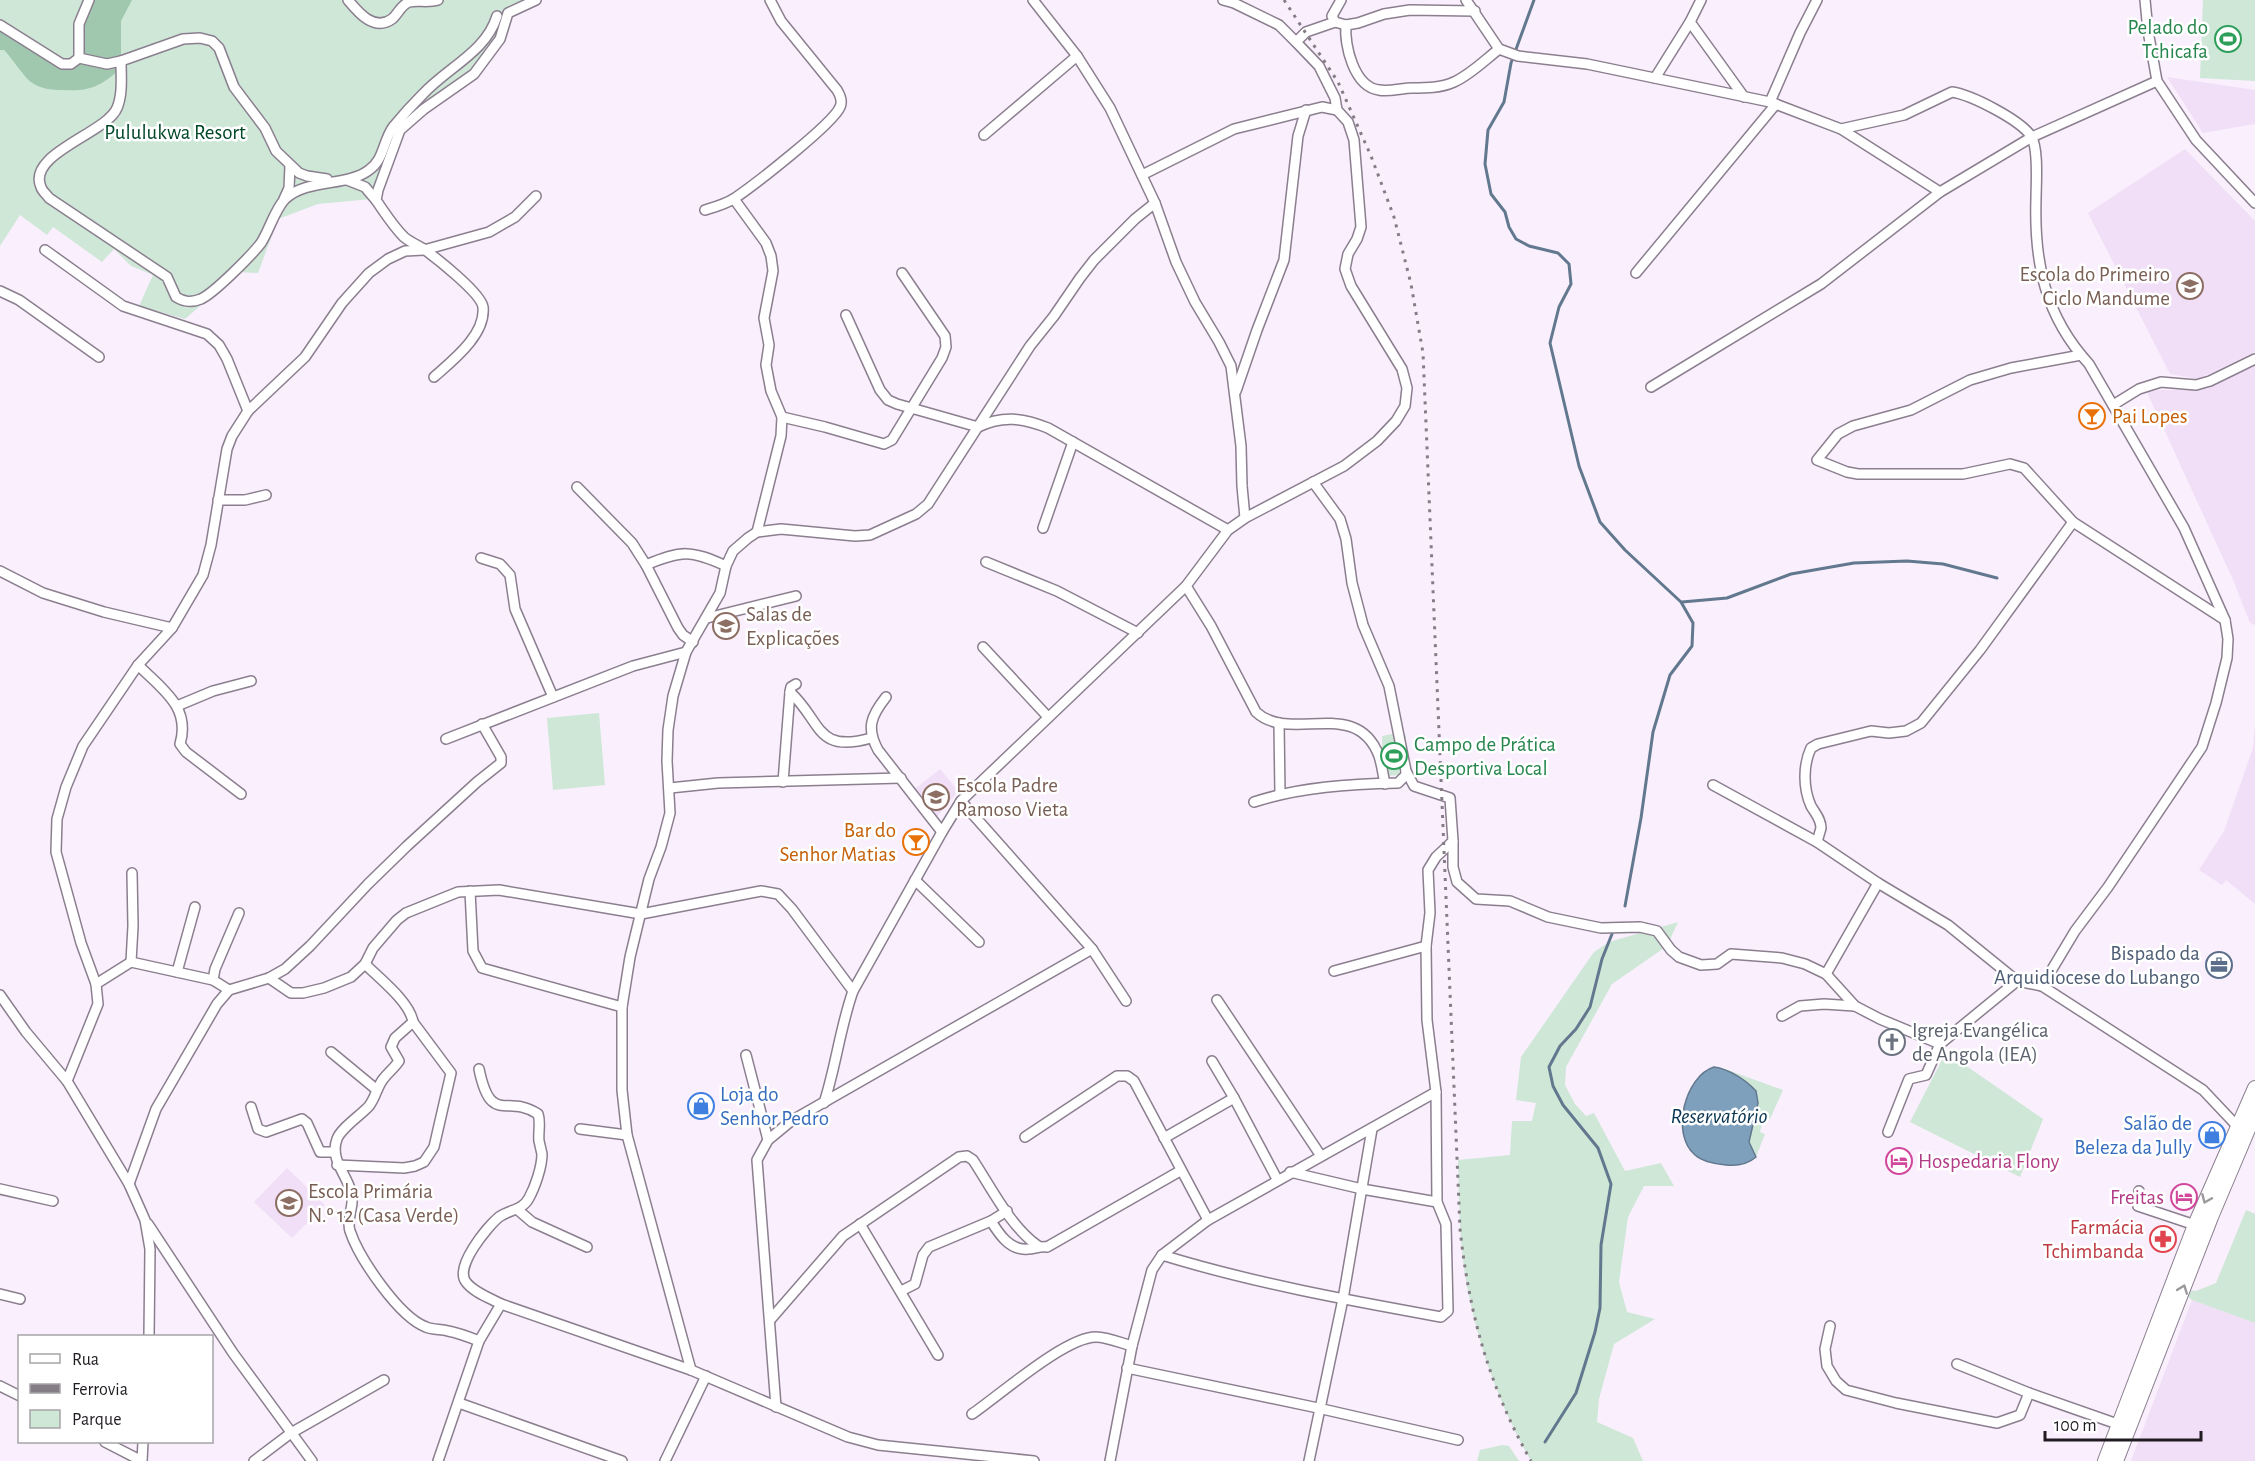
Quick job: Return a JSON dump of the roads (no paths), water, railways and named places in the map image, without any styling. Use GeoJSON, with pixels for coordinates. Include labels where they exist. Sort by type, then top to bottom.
{"type":"FeatureCollection","features":[{"type":"Feature","properties":{"kind":"main road"},"geometry":{"type":"LineString","coordinates":[[2116,1461],[2123,1426],[2195,1224],[2255,1088]]}},
{"type":"Feature","properties":{"kind":"main road"},"geometry":{"type":"LineString","coordinates":[[2105,1461],[2123,1426],[2255,1113]]}},
{"type":"Feature","properties":{"kind":"street"},"geometry":{"type":"LineString","coordinates":[[79,58],[79,24],[89,0]]}},
{"type":"Feature","properties":{"kind":"street"},"geometry":{"type":"LineString","coordinates":[[348,0],[361,15],[371,22],[381,23],[391,20],[404,5],[412,1],[438,0]]}},
{"type":"Feature","properties":{"kind":"street"},"geometry":{"type":"LineString","coordinates":[[376,200],[400,130],[424,109],[474,74],[500,39],[508,13],[536,0]]}},
{"type":"Feature","properties":{"kind":"street"},"geometry":{"type":"LineString","coordinates":[[705,210],[734,199],[812,136],[842,105],[837,90],[781,21],[770,0]]}},
{"type":"Feature","properties":{"kind":"street"},"geometry":{"type":"LineString","coordinates":[[1033,0],[1077,56],[1110,108],[1155,203],[1176,262],[1190,292],[1220,342],[1231,366],[1236,393],[1245,519]]}},
{"type":"Feature","properties":{"kind":"street"},"geometry":{"type":"LineString","coordinates":[[824,1103],[831,1082],[844,1015],[853,991],[942,832],[962,801],[1186,586],[1228,530],[1344,466],[1377,441],[1396,421],[1405,406],[1407,387],[1402,369],[1351,286],[1345,269],[1348,254],[1357,239],[1361,226],[1354,140],[1348,122],[1337,110],[1335,98],[1319,66],[1296,42],[1279,26],[1234,3],[1223,0]]}},
{"type":"Feature","properties":{"kind":"street"},"geometry":{"type":"LineString","coordinates":[[1335,22],[1332,16],[1341,0]]}},
{"type":"Feature","properties":{"kind":"street"},"geometry":{"type":"LineString","coordinates":[[1466,0],[1503,50],[1518,56],[1587,64],[1773,103],[1841,129],[1940,192]]}},
{"type":"Feature","properties":{"kind":"street"},"geometry":{"type":"LineString","coordinates":[[1655,78],[1701,0]]}},
{"type":"Feature","properties":{"kind":"street"},"geometry":{"type":"LineString","coordinates":[[1636,273],[1773,103],[1800,33],[1817,0]]}},
{"type":"Feature","properties":{"kind":"street"},"geometry":{"type":"LineString","coordinates":[[2145,0],[2157,81],[2196,140],[2255,203]]}},
{"type":"Feature","properties":{"kind":"street"},"geometry":{"type":"LineString","coordinates":[[1296,42],[1306,32],[1335,22],[1346,25],[1410,10],[1475,11]]}},
{"type":"Feature","properties":{"kind":"street"},"geometry":{"type":"LineString","coordinates":[[283,201],[294,193],[315,185],[359,176],[371,170],[381,157],[393,127],[439,77],[478,47],[494,27],[497,16]]}},
{"type":"Feature","properties":{"kind":"street"},"geometry":{"type":"LineString","coordinates":[[1690,22],[1744,97]]}},
{"type":"Feature","properties":{"kind":"street"},"geometry":{"type":"LineString","coordinates":[[0,25],[62,64],[71,64],[79,58],[107,64],[121,62],[183,39],[200,38],[212,41],[219,48],[234,87],[265,128],[276,151],[290,166],[307,176],[344,179],[365,187],[406,239],[424,250],[477,295],[483,305],[482,316],[473,338],[458,357],[434,377]]}},
{"type":"Feature","properties":{"kind":"street"},"geometry":{"type":"LineString","coordinates":[[1346,25],[1348,55],[1357,73],[1369,87],[1380,90],[1443,86],[1455,81],[1503,50]]}},
{"type":"Feature","properties":{"kind":"street"},"geometry":{"type":"LineString","coordinates":[[984,135],[1077,56]]}},
{"type":"Feature","properties":{"kind":"street"},"geometry":{"type":"LineString","coordinates":[[121,62],[121,89],[117,108],[106,123],[71,143],[48,160],[40,176],[40,186],[49,198],[167,278],[176,297],[186,302],[202,298],[243,264],[261,242],[283,201],[289,188],[290,166]]}},
{"type":"Feature","properties":{"kind":"street"},"geometry":{"type":"LineString","coordinates":[[1651,387],[1821,284],[1940,192],[2032,137],[2157,81]]}},
{"type":"Feature","properties":{"kind":"street"},"geometry":{"type":"LineString","coordinates":[[1841,129],[1904,115],[1952,92],[1997,111],[2032,137],[2037,170],[2036,230],[2043,285],[2049,303],[2114,405],[2184,528],[2225,620],[2228,639],[2227,658],[2202,747],[2108,887],[2075,931],[2042,986]]}},
{"type":"Feature","properties":{"kind":"street"},"geometry":{"type":"LineString","coordinates":[[1142,175],[1234,129],[1322,107],[1337,110]]}},
{"type":"Feature","properties":{"kind":"street"},"geometry":{"type":"LineString","coordinates":[[1236,393],[1284,261],[1299,136],[1306,110]]}},
{"type":"Feature","properties":{"kind":"street"},"geometry":{"type":"LineString","coordinates":[[67,1081],[98,1004],[96,984],[81,943],[56,852],[57,819],[66,787],[83,746],[138,665],[172,628],[203,575],[227,449],[232,436],[248,411],[305,357],[342,303],[369,273],[388,259],[405,251],[424,250],[489,232],[514,218],[537,196]]}},
{"type":"Feature","properties":{"kind":"street"},"geometry":{"type":"LineString","coordinates":[[734,199],[754,225],[771,256],[773,271],[764,318],[769,345],[766,365],[771,392],[782,417],[781,436],[757,532]]}},
{"type":"Feature","properties":{"kind":"street"},"geometry":{"type":"LineString","coordinates":[[691,1370],[627,1135],[622,1090],[622,1007],[630,957],[670,813],[668,730],[673,696],[686,652],[720,593],[726,566],[733,551],[757,532],[781,529],[855,536],[870,535],[916,514],[928,504],[1030,346],[1080,278],[1094,260],[1135,219],[1155,203]]}},
{"type":"Feature","properties":{"kind":"street"},"geometry":{"type":"LineString","coordinates":[[45,250],[123,306],[207,334],[219,345],[227,359],[248,411]]}},
{"type":"Feature","properties":{"kind":"street"},"geometry":{"type":"LineString","coordinates":[[782,417],[884,444],[892,440],[942,358],[945,347],[945,336],[902,273]]}},
{"type":"Feature","properties":{"kind":"street"},"geometry":{"type":"LineString","coordinates":[[0,291],[19,300],[99,357]]}},
{"type":"Feature","properties":{"kind":"street"},"geometry":{"type":"LineString","coordinates":[[846,315],[880,390],[888,400],[978,427],[992,420],[1008,418],[1028,420],[1048,428],[1228,530]]}},
{"type":"Feature","properties":{"kind":"street"},"geometry":{"type":"LineString","coordinates":[[2081,355],[2029,363],[1970,380],[1911,410],[1853,426],[1838,434],[1817,459],[1857,474],[1963,474],[2010,464],[2024,468],[2073,522],[2225,620]]}},
{"type":"Feature","properties":{"kind":"street"},"geometry":{"type":"LineString","coordinates":[[2114,405],[2139,389],[2161,382],[2196,385],[2210,381],[2255,359]]}},
{"type":"Feature","properties":{"kind":"street"},"geometry":{"type":"LineString","coordinates":[[1043,528],[1073,442]]}},
{"type":"Feature","properties":{"kind":"street"},"geometry":{"type":"LineString","coordinates":[[1313,482],[1340,519],[1346,539],[1352,583],[1363,625],[1389,687],[1406,771],[1414,786],[1450,798],[1453,867],[1457,882],[1476,899],[1510,901],[1548,917],[1601,928],[1640,927],[1657,931],[1679,957],[1701,965],[1717,964],[1731,954],[1793,960],[1805,964],[1826,975],[1855,1006],[1880,1020],[1940,1044]]}},
{"type":"Feature","properties":{"kind":"street"},"geometry":{"type":"LineString","coordinates":[[577,486],[632,543],[646,565],[678,628],[693,642]]}},
{"type":"Feature","properties":{"kind":"street"},"geometry":{"type":"LineString","coordinates":[[218,500],[246,500],[266,495]]}},
{"type":"Feature","properties":{"kind":"street"},"geometry":{"type":"LineString","coordinates":[[1817,842],[1821,828],[1806,790],[1805,773],[1811,748],[1818,744],[1871,731],[1890,733],[1906,731],[1921,723],[1980,650],[2073,522]]}},
{"type":"Feature","properties":{"kind":"street"},"geometry":{"type":"LineString","coordinates":[[646,565],[678,553],[692,553],[726,566]]}},
{"type":"Feature","properties":{"kind":"street"},"geometry":{"type":"LineString","coordinates":[[481,558],[500,564],[510,575],[515,609],[553,697]]}},
{"type":"Feature","properties":{"kind":"street"},"geometry":{"type":"LineString","coordinates":[[986,562],[1057,591],[1138,633]]}},
{"type":"Feature","properties":{"kind":"street"},"geometry":{"type":"LineString","coordinates":[[0,571],[43,593],[104,612],[172,628]]}},
{"type":"Feature","properties":{"kind":"street"},"geometry":{"type":"LineString","coordinates":[[1186,586],[1221,643],[1256,712],[1263,719],[1279,723],[1348,725],[1366,736],[1378,755],[1384,783]]}},
{"type":"Feature","properties":{"kind":"street"},"geometry":{"type":"LineString","coordinates":[[707,618],[796,596]]}},
{"type":"Feature","properties":{"kind":"street"},"geometry":{"type":"LineString","coordinates":[[983,647],[1048,717]]}},
{"type":"Feature","properties":{"kind":"street"},"geometry":{"type":"LineString","coordinates":[[447,740],[482,724],[633,666],[686,652]]}},
{"type":"Feature","properties":{"kind":"street"},"geometry":{"type":"LineString","coordinates":[[138,665],[177,706],[184,723],[180,744],[186,752],[241,794]]}},
{"type":"Feature","properties":{"kind":"street"},"geometry":{"type":"LineString","coordinates":[[177,706],[213,691],[251,681]]}},
{"type":"Feature","properties":{"kind":"street"},"geometry":{"type":"LineString","coordinates":[[783,782],[790,692],[791,687],[796,684]]}},
{"type":"Feature","properties":{"kind":"street"},"geometry":{"type":"LineString","coordinates":[[790,692],[817,727],[830,738],[844,743],[871,738]]}},
{"type":"Feature","properties":{"kind":"street"},"geometry":{"type":"LineString","coordinates":[[886,697],[878,707],[871,726],[871,738],[942,832]]}},
{"type":"Feature","properties":{"kind":"street"},"geometry":{"type":"LineString","coordinates":[[1279,723],[1280,794]]}},
{"type":"Feature","properties":{"kind":"street"},"geometry":{"type":"LineString","coordinates":[[129,1184],[156,1109],[211,1013],[229,990],[268,978],[285,969],[407,846],[501,763],[501,757],[482,724]]}},
{"type":"Feature","properties":{"kind":"street"},"geometry":{"type":"LineString","coordinates":[[1254,802],[1280,794],[1348,784],[1398,783],[1406,776],[1406,771]]}},
{"type":"Feature","properties":{"kind":"street"},"geometry":{"type":"LineString","coordinates":[[670,788],[718,783],[901,778]]}},
{"type":"Feature","properties":{"kind":"street"},"geometry":{"type":"LineString","coordinates":[[1713,785],[1817,842],[1878,883],[1948,925],[2017,981],[2042,986],[2203,1090],[2237,1126]]}},
{"type":"Feature","properties":{"kind":"street"},"geometry":{"type":"LineString","coordinates":[[962,801],[1092,949],[1126,1001]]}},
{"type":"Feature","properties":{"kind":"street"},"geometry":{"type":"LineString","coordinates":[[1162,1255],[1218,1272],[1343,1299],[1441,1317],[1448,1311],[1446,1224],[1437,1202],[1436,1092],[1427,1020],[1426,946],[1430,913],[1428,870],[1436,857],[1453,841]]}},
{"type":"Feature","properties":{"kind":"street"},"geometry":{"type":"LineString","coordinates":[[130,962],[133,915],[132,873]]}},
{"type":"Feature","properties":{"kind":"street"},"geometry":{"type":"LineString","coordinates":[[915,880],[979,942]]}},
{"type":"Feature","properties":{"kind":"street"},"geometry":{"type":"LineString","coordinates":[[1826,975],[1878,883]]}},
{"type":"Feature","properties":{"kind":"street"},"geometry":{"type":"LineString","coordinates":[[268,978],[291,993],[324,988],[351,976],[365,964],[376,944],[406,913],[449,895],[470,891],[491,890],[520,893],[641,914],[761,891],[778,894],[792,909],[853,991]]}},
{"type":"Feature","properties":{"kind":"street"},"geometry":{"type":"LineString","coordinates":[[470,891],[473,951],[482,968],[622,1007]]}},
{"type":"Feature","properties":{"kind":"street"},"geometry":{"type":"LineString","coordinates":[[177,972],[195,907]]}},
{"type":"Feature","properties":{"kind":"street"},"geometry":{"type":"LineString","coordinates":[[213,980],[215,969],[239,913]]}},
{"type":"Feature","properties":{"kind":"street"},"geometry":{"type":"LineString","coordinates":[[1334,971],[1426,946]]}},
{"type":"Feature","properties":{"kind":"street"},"geometry":{"type":"LineString","coordinates":[[776,1407],[757,1161],[768,1140],[792,1121],[1092,949]]}},
{"type":"Feature","properties":{"kind":"street"},"geometry":{"type":"LineString","coordinates":[[96,984],[130,962],[213,980],[229,990]]}},
{"type":"Feature","properties":{"kind":"street"},"geometry":{"type":"LineString","coordinates":[[338,1166],[404,1168],[424,1162],[434,1147],[451,1073],[413,1022],[412,1013],[405,1004],[365,964]]}},
{"type":"Feature","properties":{"kind":"street"},"geometry":{"type":"LineString","coordinates":[[1888,1132],[1909,1079],[1926,1075],[1940,1044],[2017,981]]}},
{"type":"Feature","properties":{"kind":"street"},"geometry":{"type":"LineString","coordinates":[[0,995],[26,1032],[67,1081],[129,1184],[145,1220],[233,1353],[312,1461]]}},
{"type":"Feature","properties":{"kind":"street"},"geometry":{"type":"LineString","coordinates":[[1217,1000],[1321,1156]]}},
{"type":"Feature","properties":{"kind":"street"},"geometry":{"type":"LineString","coordinates":[[1782,1016],[1800,1006],[1824,1004],[1855,1006]]}},
{"type":"Feature","properties":{"kind":"street"},"geometry":{"type":"LineString","coordinates":[[413,1022],[395,1038],[391,1047],[399,1061],[383,1078],[370,1104],[337,1138],[335,1152],[338,1166],[351,1193],[353,1203],[349,1217],[349,1229],[365,1259],[396,1304],[410,1318],[426,1327],[452,1331],[479,1341]]}},
{"type":"Feature","properties":{"kind":"street"},"geometry":{"type":"LineString","coordinates":[[331,1052],[377,1090]]}},
{"type":"Feature","properties":{"kind":"street"},"geometry":{"type":"LineString","coordinates":[[746,1055],[768,1140]]}},
{"type":"Feature","properties":{"kind":"street"},"geometry":{"type":"LineString","coordinates":[[1212,1061],[1277,1179]]}},
{"type":"Feature","properties":{"kind":"street"},"geometry":{"type":"LineString","coordinates":[[479,1069],[485,1093],[492,1102],[503,1107],[529,1108],[538,1114],[541,1162],[528,1199],[518,1210],[507,1213],[493,1224],[465,1261],[462,1272],[465,1282],[501,1304],[691,1370],[848,1437],[878,1445],[1034,1461]]}},
{"type":"Feature","properties":{"kind":"street"},"geometry":{"type":"LineString","coordinates":[[1025,1137],[1117,1076],[1127,1076],[1134,1081],[1208,1220]]}},
{"type":"Feature","properties":{"kind":"street"},"geometry":{"type":"LineString","coordinates":[[1110,1461],[1132,1346],[1152,1270],[1162,1255],[1208,1220],[1277,1179],[1436,1092]]}},
{"type":"Feature","properties":{"kind":"street"},"geometry":{"type":"LineString","coordinates":[[1164,1138],[1234,1098]]}},
{"type":"Feature","properties":{"kind":"street"},"geometry":{"type":"LineString","coordinates":[[251,1107],[258,1129],[266,1132],[302,1119],[307,1123],[320,1152],[335,1152]]}},
{"type":"Feature","properties":{"kind":"street"},"geometry":{"type":"LineString","coordinates":[[580,1129],[627,1135]]}},
{"type":"Feature","properties":{"kind":"street"},"geometry":{"type":"LineString","coordinates":[[1309,1461],[1318,1408],[1343,1299],[1372,1129]]}},
{"type":"Feature","properties":{"kind":"street"},"geometry":{"type":"LineString","coordinates":[[770,1320],[832,1247],[860,1224],[959,1157],[967,1156],[973,1160],[1006,1211],[1028,1239],[1038,1246],[1047,1247],[1180,1171]]}},
{"type":"Feature","properties":{"kind":"street"},"geometry":{"type":"LineString","coordinates":[[1290,1172],[1362,1189],[1437,1202]]}},
{"type":"Feature","properties":{"kind":"street"},"geometry":{"type":"LineString","coordinates":[[0,1189],[53,1201]]}},
{"type":"Feature","properties":{"kind":"street"},"geometry":{"type":"LineString","coordinates":[[2139,1191],[2138,1206],[2195,1224]]}},
{"type":"Feature","properties":{"kind":"street"},"geometry":{"type":"LineString","coordinates":[[518,1210],[532,1222],[587,1247]]}},
{"type":"Feature","properties":{"kind":"street"},"geometry":{"type":"LineString","coordinates":[[900,1292],[915,1284],[923,1255],[929,1247],[991,1221],[1006,1211]]}},
{"type":"Feature","properties":{"kind":"street"},"geometry":{"type":"LineString","coordinates":[[145,1220],[150,1249],[149,1335]]}},
{"type":"Feature","properties":{"kind":"street"},"geometry":{"type":"LineString","coordinates":[[991,1221],[1003,1239],[1012,1246],[1029,1250],[1038,1246]]}},
{"type":"Feature","properties":{"kind":"street"},"geometry":{"type":"LineString","coordinates":[[860,1224],[938,1355]]}},
{"type":"Feature","properties":{"kind":"street"},"geometry":{"type":"LineString","coordinates":[[0,1294],[20,1299]]}},
{"type":"Feature","properties":{"kind":"street"},"geometry":{"type":"LineString","coordinates":[[438,1461],[479,1341],[501,1304]]}},
{"type":"Feature","properties":{"kind":"street"},"geometry":{"type":"LineString","coordinates":[[1830,1326],[1825,1349],[1827,1366],[1836,1381],[1846,1390],[1896,1403],[1996,1422],[2020,1415],[2029,1393]]}},
{"type":"Feature","properties":{"kind":"street"},"geometry":{"type":"LineString","coordinates":[[972,1414],[1057,1352],[1076,1341],[1096,1337],[1132,1346]]}},
{"type":"Feature","properties":{"kind":"street"},"geometry":{"type":"LineString","coordinates":[[1957,1364],[2029,1393],[2123,1426]]}},
{"type":"Feature","properties":{"kind":"street"},"geometry":{"type":"LineString","coordinates":[[1127,1368],[1458,1440]]}},
{"type":"Feature","properties":{"kind":"street"},"geometry":{"type":"LineString","coordinates":[[665,1461],[706,1376]]}},
{"type":"Feature","properties":{"kind":"street"},"geometry":{"type":"LineString","coordinates":[[254,1461],[291,1433],[384,1380]]}},
{"type":"Feature","properties":{"kind":"street"},"geometry":{"type":"LineString","coordinates":[[0,1386],[18,1395]]}},
{"type":"Feature","properties":{"kind":"street"},"geometry":{"type":"LineString","coordinates":[[459,1403],[622,1461]]}},
{"type":"Feature","properties":{"kind":"street"},"geometry":{"type":"LineString","coordinates":[[107,1443],[142,1461],[143,1443]]}},
{"type":"Feature","properties":{"kind":"water","name":"Reservatório"},"geometry":{"type":"Polygon","coordinates":[[[1714,1067],[1737,1076],[1756,1091],[1758,1103],[1749,1142],[1756,1157],[1738,1165],[1713,1163],[1702,1159],[1687,1146],[1683,1134],[1684,1106],[1689,1093],[1695,1082],[1714,1067]]]}},
{"type":"Feature","properties":{"kind":"waterway"},"geometry":{"type":"LineString","coordinates":[[1534,0],[1511,63],[1504,102],[1488,130],[1485,164],[1491,194],[1505,212],[1509,227],[1516,239],[1529,246],[1558,253],[1569,264],[1571,284],[1559,307],[1550,343],[1579,466],[1600,522],[1625,550],[1681,602],[1693,623],[1692,646],[1670,675],[1653,732],[1641,818],[1625,906]]}},
{"type":"Feature","properties":{"kind":"waterway"},"geometry":{"type":"LineString","coordinates":[[1682,602],[1727,598],[1791,574],[1854,563],[1907,561],[1943,564],[1997,578]]}},
{"type":"Feature","properties":{"kind":"waterway"},"geometry":{"type":"LineString","coordinates":[[1545,1442],[1576,1393],[1595,1332],[1600,1308],[1601,1245],[1611,1184],[1598,1148],[1563,1105],[1553,1086],[1549,1067],[1560,1046],[1576,1029],[1590,1007],[1602,959],[1612,934]]}},
{"type":"Feature","properties":{"kind":"railway"},"geometry":{"type":"LineString","coordinates":[[1284,0],[1338,82],[1371,156],[1394,217],[1411,284],[1423,353],[1460,1229],[1469,1290],[1483,1349],[1503,1405],[1531,1461]]}},
{"type":"Feature","properties":{"kind":"place","name":"Pelado do Tchicafa"},"geometry":{"type":"Point","coordinates":[2228,39]}},
{"type":"Feature","properties":{"kind":"place","name":"Escola do Primeiro Ciclo Mandume"},"geometry":{"type":"Point","coordinates":[2190,286]}},
{"type":"Feature","properties":{"kind":"place","name":"Pai Lopes"},"geometry":{"type":"Point","coordinates":[2092,416]}},
{"type":"Feature","properties":{"kind":"place","name":"Salas de Explicações"},"geometry":{"type":"Point","coordinates":[726,626]}},
{"type":"Feature","properties":{"kind":"place","name":"Campo de Prática Desportiva Local"},"geometry":{"type":"Point","coordinates":[1394,756]}},
{"type":"Feature","properties":{"kind":"place","name":"Escola Padre Ramoso Vieta"},"geometry":{"type":"Point","coordinates":[936,797]}},
{"type":"Feature","properties":{"kind":"place","name":"Bar do Senhor Matias"},"geometry":{"type":"Point","coordinates":[916,842]}},
{"type":"Feature","properties":{"kind":"place","name":"Bispado da Arquidiocese do Lubango"},"geometry":{"type":"Point","coordinates":[2219,965]}},
{"type":"Feature","properties":{"kind":"place","name":"Igreja Evangélica de Angola (IEA)"},"geometry":{"type":"Point","coordinates":[1892,1042]}},
{"type":"Feature","properties":{"kind":"place","name":"Loja do Senhor Pedro"},"geometry":{"type":"Point","coordinates":[701,1106]}},
{"type":"Feature","properties":{"kind":"place","name":"Salão de Beleza da Jully"},"geometry":{"type":"Point","coordinates":[2212,1135]}},
{"type":"Feature","properties":{"kind":"place","name":"Hospedaria Flony"},"geometry":{"type":"Point","coordinates":[1899,1161]}},
{"type":"Feature","properties":{"kind":"place","name":"Freitas"},"geometry":{"type":"Point","coordinates":[2184,1197]}},
{"type":"Feature","properties":{"kind":"place","name":"Escola Primária N.º 12 (Casa Verde)"},"geometry":{"type":"Point","coordinates":[289,1203]}},
{"type":"Feature","properties":{"kind":"place","name":"Farmácia Tchimbanda"},"geometry":{"type":"Point","coordinates":[2163,1239]}},
{"type":"Feature","properties":{"kind":"park label","name":"Pululukwa Resort"},"geometry":{"type":"Point","coordinates":[175,132]}}]}
